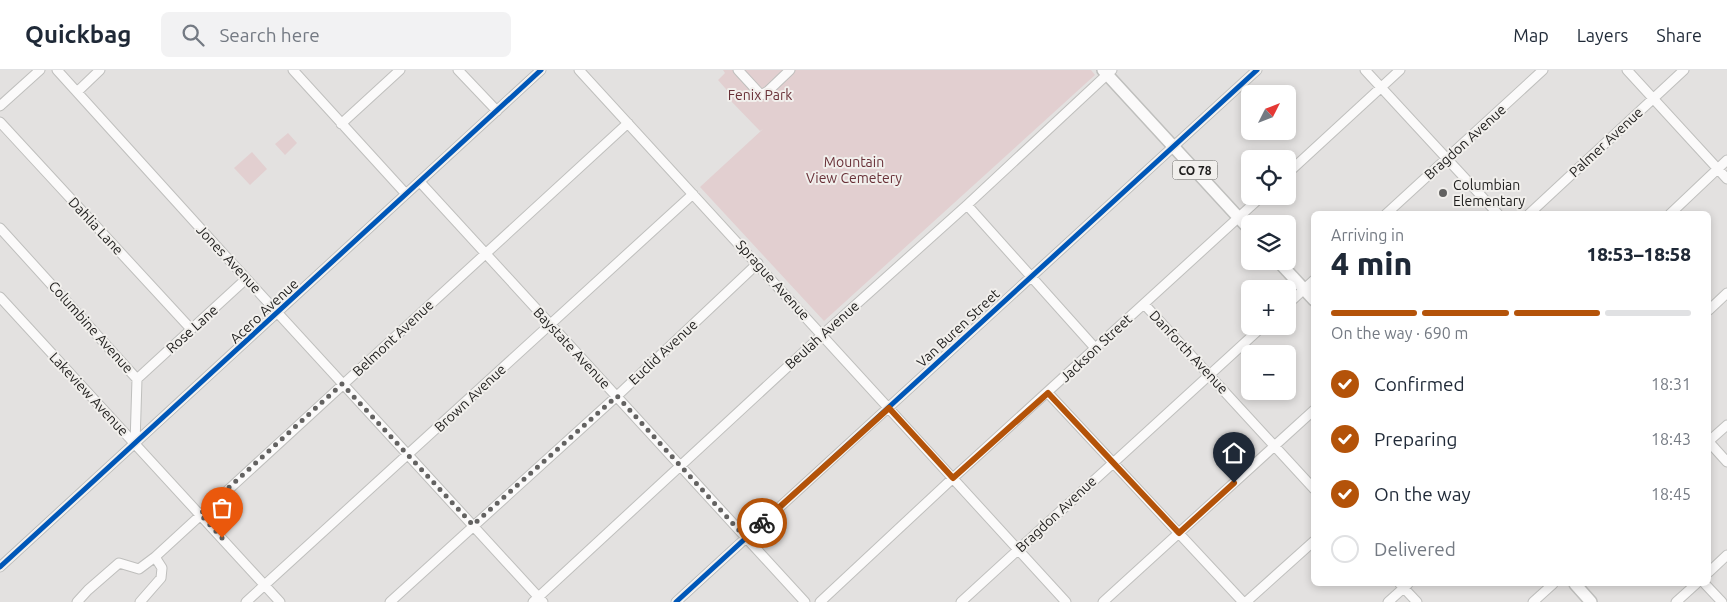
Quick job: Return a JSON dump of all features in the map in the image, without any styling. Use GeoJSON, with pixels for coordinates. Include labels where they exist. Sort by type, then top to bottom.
{"type":"FeatureCollection","features":[{"type":"Feature","properties":{"kind":"main road","name":"CO 78"},"geometry":{"type":"LineString","coordinates":[[1108,72],[1239,218]]}},
{"type":"Feature","properties":{"kind":"main road"},"geometry":{"type":"LineString","coordinates":[[1286,270],[1311,297]]}},
{"type":"Feature","properties":{"kind":"main road"},"geometry":{"type":"LineString","coordinates":[[1577,586],[1591,602]]}},
{"type":"Feature","properties":{"kind":"street"},"geometry":{"type":"LineString","coordinates":[[0,106],[40,70]]}},
{"type":"Feature","properties":{"kind":"street","name":"Jones Avenue"},"geometry":{"type":"LineString","coordinates":[[57,70],[246,279],[473,525],[538,600]]}},
{"type":"Feature","properties":{"kind":"street"},"geometry":{"type":"LineString","coordinates":[[76,92],[100,70]]}},
{"type":"Feature","properties":{"kind":"street"},"geometry":{"type":"LineString","coordinates":[[293,70],[406,194]]}},
{"type":"Feature","properties":{"kind":"street"},"geometry":{"type":"LineString","coordinates":[[341,124],[400,70]]}},
{"type":"Feature","properties":{"kind":"street"},"geometry":{"type":"LineString","coordinates":[[458,70],[497,111]]}},
{"type":"Feature","properties":{"kind":"street","name":"Acero Avenue"},"geometry":{"type":"LineString","coordinates":[[0,567],[542,70]]}},
{"type":"Feature","properties":{"kind":"street","name":"Sprague Avenue"},"geometry":{"type":"LineString","coordinates":[[579,70],[758,263],[1066,602]]}},
{"type":"Feature","properties":{"kind":"street"},"geometry":{"type":"LineString","coordinates":[[738,70],[761,95],[768,91],[790,70]]}},
{"type":"Feature","properties":{"kind":"street","name":"Van Buren Street"},"geometry":{"type":"LineString","coordinates":[[676,602],[1256,70]]}},
{"type":"Feature","properties":{"kind":"street"},"geometry":{"type":"LineString","coordinates":[[1365,70],[1495,211]]}},
{"type":"Feature","properties":{"kind":"street"},"geometry":{"type":"LineString","coordinates":[[1296,166],[1400,70]]}},
{"type":"Feature","properties":{"kind":"street","name":"Bragdon Avenue"},"geometry":{"type":"LineString","coordinates":[[1389,211],[1543,70]]}},
{"type":"Feature","properties":{"kind":"street"},"geometry":{"type":"LineString","coordinates":[[1627,70],[1727,179]]}},
{"type":"Feature","properties":{"kind":"street","name":"Palmer Avenue"},"geometry":{"type":"LineString","coordinates":[[1532,211],[1684,70]]}},
{"type":"Feature","properties":{"kind":"street","name":"Beulah Avenue"},"geometry":{"type":"LineString","coordinates":[[538,600],[680,466],[967,205],[1108,72]]}},
{"type":"Feature","properties":{"kind":"street","name":"Dahlia Lane"},"geometry":{"type":"LineString","coordinates":[[0,122],[191,329]]}},
{"type":"Feature","properties":{"kind":"street","name":"Belmont Avenue"},"geometry":{"type":"LineString","coordinates":[[77,602],[119,563],[139,569],[155,557],[628,123]]}},
{"type":"Feature","properties":{"kind":"street"},"geometry":{"type":"LineString","coordinates":[[1673,211],[1727,160]]}},
{"type":"Feature","properties":{"kind":"street","name":"Baystate Avenue"},"geometry":{"type":"LineString","coordinates":[[420,182],[805,602]]}},
{"type":"Feature","properties":{"kind":"street","name":"Brown Avenue"},"geometry":{"type":"LineString","coordinates":[[246,602],[693,194]]}},
{"type":"Feature","properties":{"kind":"street"},"geometry":{"type":"LineString","coordinates":[[967,205],[1096,349]]}},
{"type":"Feature","properties":{"kind":"street","name":"Jackson Street"},"geometry":{"type":"LineString","coordinates":[[820,602],[1253,205]]}},
{"type":"Feature","properties":{"kind":"street","name":"Columbine Avenue"},"geometry":{"type":"LineString","coordinates":[[0,228],[137,379],[135,444]]}},
{"type":"Feature","properties":{"kind":"street","name":"Euclid Avenue"},"geometry":{"type":"LineString","coordinates":[[390,602],[617,396],[758,263]]}},
{"type":"Feature","properties":{"kind":"street","name":"Rose Lane"},"geometry":{"type":"LineString","coordinates":[[137,379],[246,279]]}},
{"type":"Feature","properties":{"kind":"street"},"geometry":{"type":"LineString","coordinates":[[1296,296],[1311,283]]}},
{"type":"Feature","properties":{"kind":"street"},"geometry":{"type":"LineString","coordinates":[[1711,308],[1727,293]]}},
{"type":"Feature","properties":{"kind":"street","name":"Lakeview Avenue"},"geometry":{"type":"LineString","coordinates":[[0,299],[280,602]]}},
{"type":"Feature","properties":{"kind":"street","name":"Danforth Avenue"},"geometry":{"type":"LineString","coordinates":[[1144,304],[1311,486]]}},
{"type":"Feature","properties":{"kind":"street","name":"Bragdon Avenue"},"geometry":{"type":"LineString","coordinates":[[961,602],[1253,335]]}},
{"type":"Feature","properties":{"kind":"street"},"geometry":{"type":"LineString","coordinates":[[1048,393],[1244,602],[1311,544]]}},
{"type":"Feature","properties":{"kind":"street"},"geometry":{"type":"LineString","coordinates":[[1103,602],[1311,413]]}},
{"type":"Feature","properties":{"kind":"street"},"geometry":{"type":"LineString","coordinates":[[1711,440],[1727,425]]}},
{"type":"Feature","properties":{"kind":"street"},"geometry":{"type":"LineString","coordinates":[[1711,444],[1727,462]]}},
{"type":"Feature","properties":{"kind":"street"},"geometry":{"type":"LineString","coordinates":[[1711,570],[1727,555]]}},
{"type":"Feature","properties":{"kind":"street"},"geometry":{"type":"LineString","coordinates":[[140,602],[161,578],[162,568],[155,557]]}},
{"type":"Feature","properties":{"kind":"street"},"geometry":{"type":"LineString","coordinates":[[1388,602],[1403,586]]}},
{"type":"Feature","properties":{"kind":"street"},"geometry":{"type":"LineString","coordinates":[[1405,586],[1417,602]]}},
{"type":"Feature","properties":{"kind":"street"},"geometry":{"type":"LineString","coordinates":[[1533,602],[1551,586]]}},
{"type":"Feature","properties":{"kind":"street"},"geometry":{"type":"LineString","coordinates":[[1676,602],[1694,586]]}},
{"type":"Feature","properties":{"kind":"street"},"geometry":{"type":"LineString","coordinates":[[1707,586],[1722,602]]}},
{"type":"Feature","properties":{"kind":"green space","name":"Mountain View Cemetery"},"geometry":{"type":"Polygon","coordinates":[[[723,70],[1091,70],[1095,75],[824,321],[700,187],[763,129],[760,131],[729,99],[732,96],[718,80],[725,73],[723,70]]]}},
{"type":"Feature","properties":{"kind":"green space"},"geometry":{"type":"Polygon","coordinates":[[[288,133],[297,143],[285,155],[275,144],[288,133]]]}},
{"type":"Feature","properties":{"kind":"green space"},"geometry":{"type":"Polygon","coordinates":[[[252,152],[267,169],[250,185],[234,168],[252,152]]]}},
{"type":"Feature","properties":{"kind":"cycle path"},"geometry":{"type":"LineString","coordinates":[[0,567],[541,70]]}},
{"type":"Feature","properties":{"kind":"cycle path"},"geometry":{"type":"LineString","coordinates":[[676,602],[1257,70]]}},
{"type":"Feature","properties":{"kind":"way so far"},"geometry":{"type":"LineString","coordinates":[[222,538],[200,514],[342,384],[473,525],[617,396],[746,538],[762,523]]}},
{"type":"Feature","properties":{"kind":"place","name":"Columbian Elementary"},"geometry":{"type":"Point","coordinates":[1443,193]}},
{"type":"Feature","properties":{"kind":"route"},"geometry":{"type":"LineString","coordinates":[[762,523],[889,408],[953,478],[1048,393],[1179,533],[1234,483]]}},
{"type":"Feature","properties":{"kind":"park label","name":"Fenix Park"},"geometry":{"type":"Point","coordinates":[760,95]}}]}
